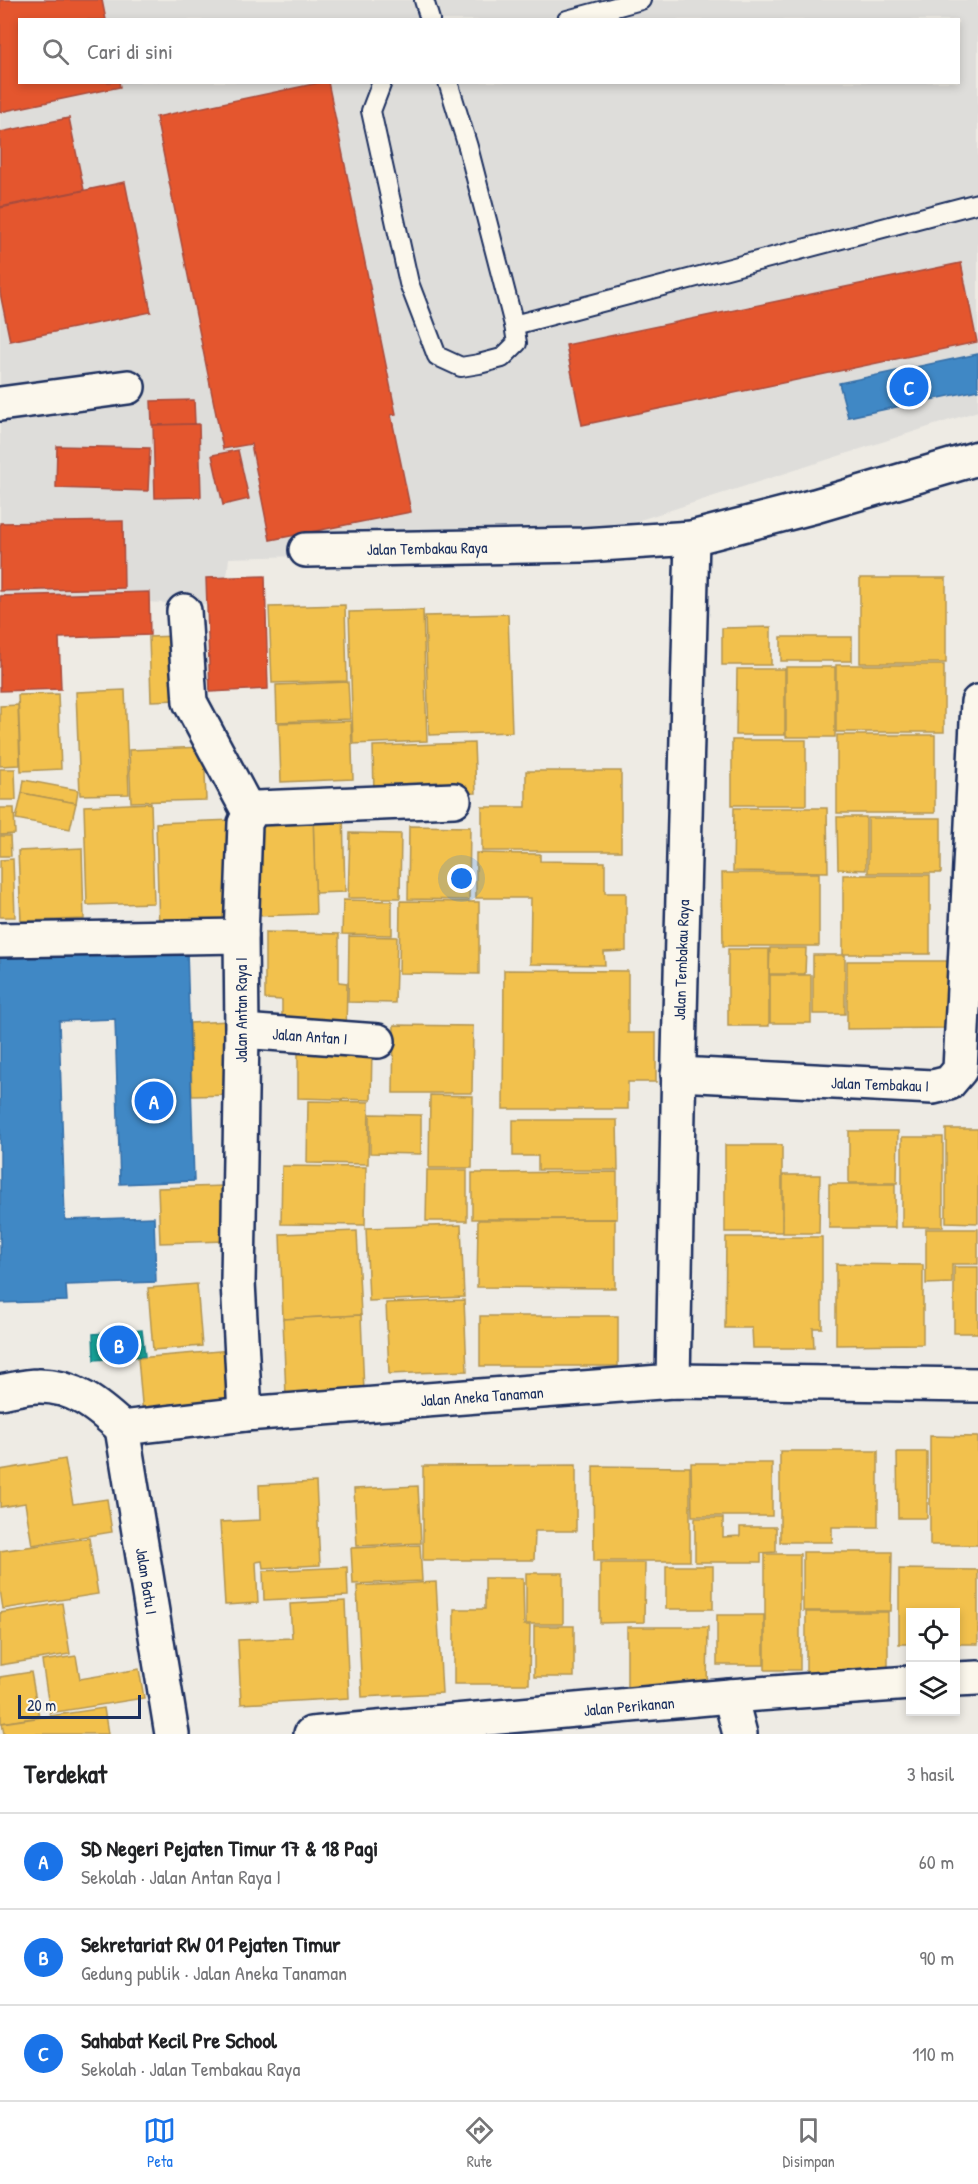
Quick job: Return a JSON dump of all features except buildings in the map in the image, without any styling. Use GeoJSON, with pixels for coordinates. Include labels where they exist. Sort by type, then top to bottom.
{"type":"FeatureCollection","features":[{"type":"Feature","properties":{"kind":"street"},"geometry":{"type":"LineString","coordinates":[[0,404],[128,387]]}},
{"type":"Feature","properties":{"kind":"street","name":"Jalan Tembakau Raya"},"geometry":{"type":"LineString","coordinates":[[306,550],[584,545],[692,538],[815,506],[978,458]]}},
{"type":"Feature","properties":{"kind":"street","name":"Jalan Tembakau Raya"},"geometry":{"type":"LineString","coordinates":[[673,1381],[678,1074],[692,538]]}},
{"type":"Feature","properties":{"kind":"street"},"geometry":{"type":"LineString","coordinates":[[184,611],[190,702],[250,814],[257,808],[454,800]]}},
{"type":"Feature","properties":{"kind":"street","name":"Jalan Tembakau I"},"geometry":{"type":"LineString","coordinates":[[678,1074],[933,1087],[949,1083],[960,1070],[978,702]]}},
{"type":"Feature","properties":{"kind":"street","name":"Jalan Antan Raya I"},"geometry":{"type":"LineString","coordinates":[[245,1414],[238,1282],[242,1031],[241,936],[245,823],[250,814]]}},
{"type":"Feature","properties":{"kind":"street"},"geometry":{"type":"LineString","coordinates":[[0,940],[241,936]]}},
{"type":"Feature","properties":{"kind":"street","name":"Jalan Antan I"},"geometry":{"type":"LineString","coordinates":[[242,1031],[378,1041]]}},
{"type":"Feature","properties":{"kind":"street","name":"Jalan Aneka Tanaman"},"geometry":{"type":"LineString","coordinates":[[122,1428],[245,1414],[673,1381],[978,1385]]}},
{"type":"Feature","properties":{"kind":"street"},"geometry":{"type":"LineString","coordinates":[[0,1392],[39,1386],[69,1392],[94,1403],[122,1428]]}},
{"type":"Feature","properties":{"kind":"street","name":"Jalan Batu I"},"geometry":{"type":"LineString","coordinates":[[122,1428],[172,1734]]}},
{"type":"Feature","properties":{"kind":"street"},"geometry":{"type":"LineString","coordinates":[[960,1679],[978,1678]]}},
{"type":"Feature","properties":{"kind":"street","name":"Jalan Perikanan"},"geometry":{"type":"LineString","coordinates":[[311,1734],[730,1696],[906,1683]]}},
{"type":"Feature","properties":{"kind":"street"},"geometry":{"type":"LineString","coordinates":[[730,1696],[740,1734]]}},
{"type":"Feature","properties":{"kind":"lane"},"geometry":{"type":"LineString","coordinates":[[424,0],[429,18]]}},
{"type":"Feature","properties":{"kind":"lane"},"geometry":{"type":"LineString","coordinates":[[574,18],[641,0]]}},
{"type":"Feature","properties":{"kind":"lane"},"geometry":{"type":"LineString","coordinates":[[381,84],[371,111],[409,283],[437,356],[461,367],[502,358],[517,343],[468,147],[449,84]]}},
{"type":"Feature","properties":{"kind":"lane"},"geometry":{"type":"LineString","coordinates":[[514,325],[978,203]]}},
{"type":"Feature","properties":{"kind":"shaded area"},"geometry":{"type":"Polygon","coordinates":[[[0,0],[978,0],[978,411],[550,549],[229,558],[224,605],[0,597],[0,0]]]}},
{"type":"Feature","properties":{"kind":"place","name":"Sahabat Kecil Pre School"},"geometry":{"type":"Point","coordinates":[909,387]}},
{"type":"Feature","properties":{"kind":"place","name":"SD Negeri Pejaten Timur 17 & 18 Pagi"},"geometry":{"type":"Point","coordinates":[154,1101]}},
{"type":"Feature","properties":{"kind":"place","name":"Sekretariat RW 01 Pejaten Timur"},"geometry":{"type":"Point","coordinates":[119,1345]}}]}
